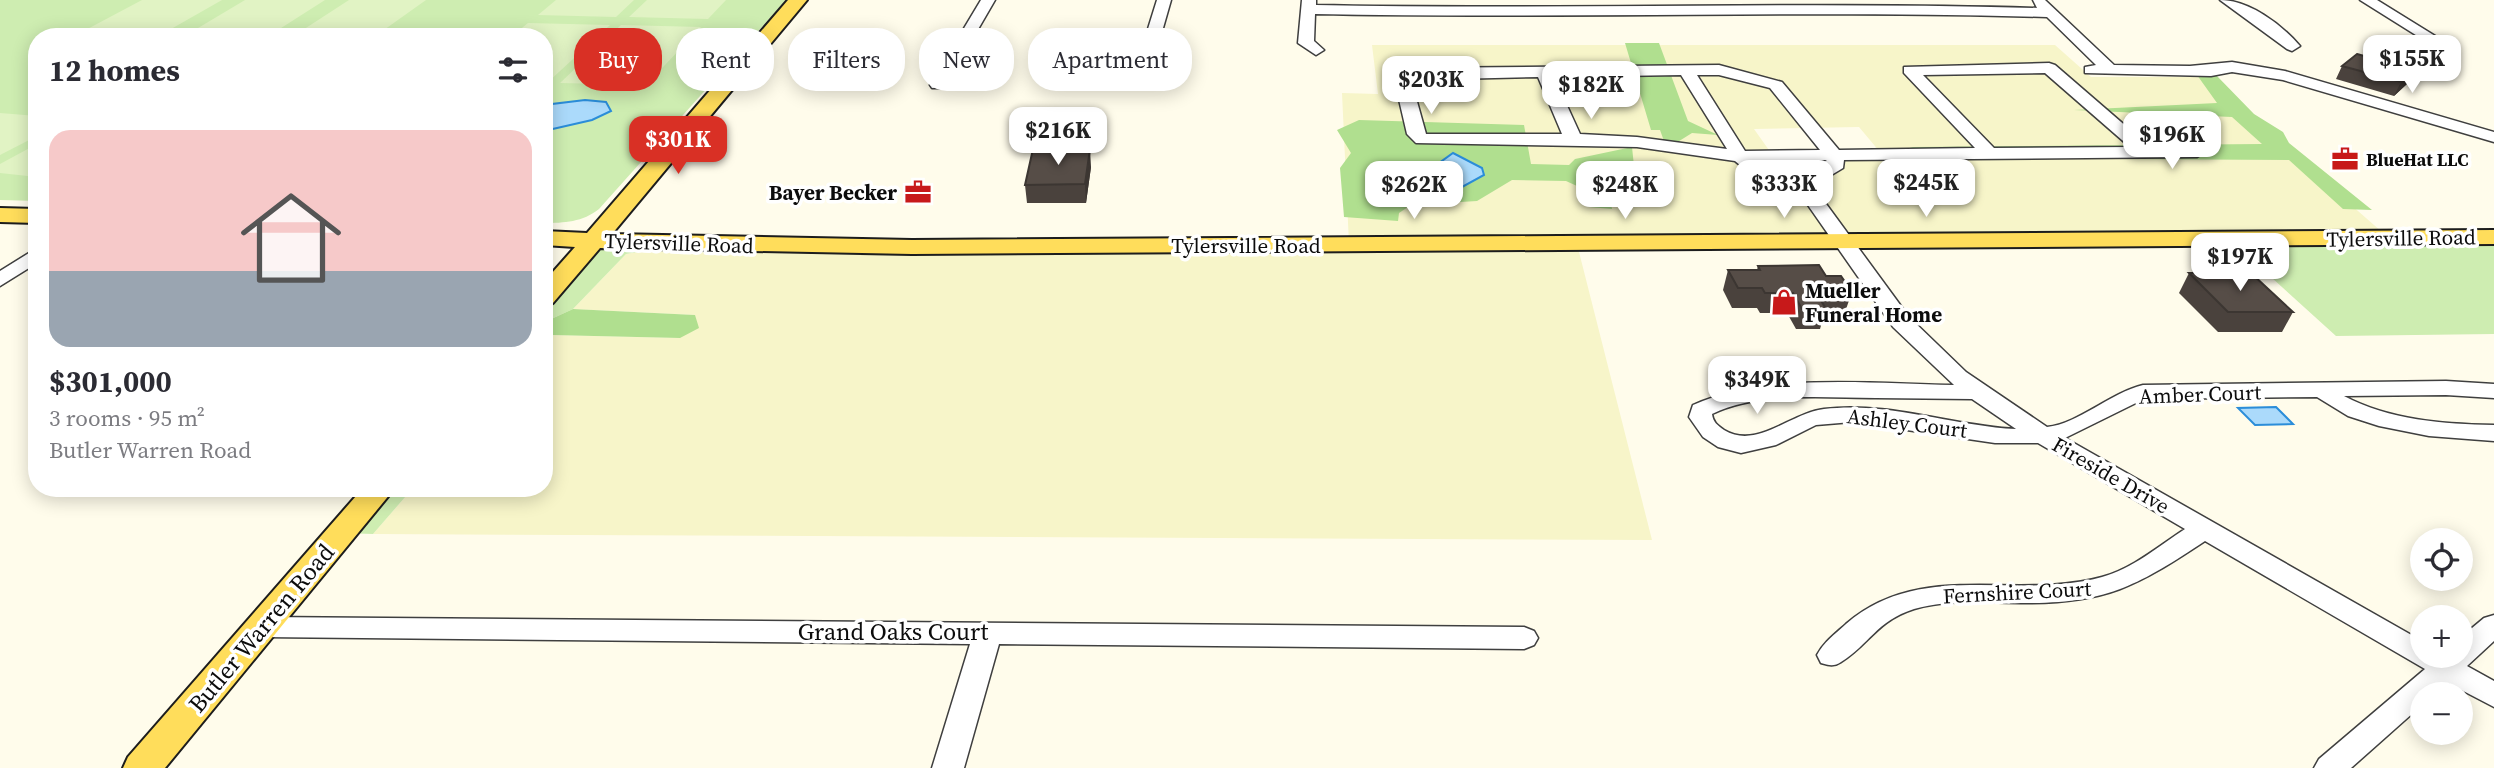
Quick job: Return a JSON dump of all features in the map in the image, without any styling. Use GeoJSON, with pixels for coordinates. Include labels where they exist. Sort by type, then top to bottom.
{"type":"FeatureCollection","features":[{"type":"Feature","properties":{"kind":"main road"},"geometry":{"type":"LineString","coordinates":[[553,288],[798,0]]}},
{"type":"Feature","properties":{"kind":"main road"},"geometry":{"type":"LineString","coordinates":[[0,215],[28,216]]}},
{"type":"Feature","properties":{"kind":"main road","name":"Tylersville Road"},"geometry":{"type":"LineString","coordinates":[[553,238],[863,247],[2494,237]]}},
{"type":"Feature","properties":{"kind":"main road","name":"Butler Warren Road"},"geometry":{"type":"LineString","coordinates":[[142,768],[372,497]]}},
{"type":"Feature","properties":{"kind":"street"},"geometry":{"type":"LineString","coordinates":[[972,28],[988,0]]}},
{"type":"Feature","properties":{"kind":"street"},"geometry":{"type":"LineString","coordinates":[[1156,28],[1164,0]]}},
{"type":"Feature","properties":{"kind":"street"},"geometry":{"type":"LineString","coordinates":[[2037,0],[2110,70]]}},
{"type":"Feature","properties":{"kind":"street"},"geometry":{"type":"LineString","coordinates":[[2227,0],[2252,14],[2291,46]]}},
{"type":"Feature","properties":{"kind":"street"},"geometry":{"type":"LineString","coordinates":[[2367,0],[2432,39]]}},
{"type":"Feature","properties":{"kind":"street"},"geometry":{"type":"LineString","coordinates":[[1316,50],[1306,43],[1309,4],[1452,12],[1973,10],[2049,13]]}},
{"type":"Feature","properties":{"kind":"street"},"geometry":{"type":"LineString","coordinates":[[1989,153],[1910,70],[2049,68],[2146,152]]}},
{"type":"Feature","properties":{"kind":"street"},"geometry":{"type":"LineString","coordinates":[[1686,70],[1740,156],[1752,166],[1803,184],[1837,164],[1833,154],[1776,85],[1719,69],[1412,73],[1402,78],[1416,134],[1422,139],[1573,139],[1637,142],[1740,156],[1833,154],[2197,152]]}},
{"type":"Feature","properties":{"kind":"street"},"geometry":{"type":"LineString","coordinates":[[2091,70],[2196,69],[2252,73],[2342,93],[2494,135]]}},
{"type":"Feature","properties":{"kind":"street"},"geometry":{"type":"LineString","coordinates":[[1544,72],[1573,139]]}},
{"type":"Feature","properties":{"kind":"street","name":"Fireside Drive"},"geometry":{"type":"LineString","coordinates":[[1803,184],[1901,322],[1923,346],[1978,392],[2042,435],[2205,529],[2410,640]]}},
{"type":"Feature","properties":{"kind":"street"},"geometry":{"type":"LineString","coordinates":[[0,280],[28,260]]}},
{"type":"Feature","properties":{"kind":"street","name":"Amber Court"},"geometry":{"type":"LineString","coordinates":[[2042,435],[2071,427],[2127,397],[2143,392],[2446,388],[2494,391]]}},
{"type":"Feature","properties":{"kind":"street"},"geometry":{"type":"LineString","coordinates":[[2324,391],[2358,411],[2414,426],[2442,431],[2494,433]]}},
{"type":"Feature","properties":{"kind":"street","name":"Ashley Court"},"geometry":{"type":"LineString","coordinates":[[1978,392],[1755,393],[1715,401],[1701,410],[1699,417],[1718,438],[1741,446],[1763,443],[1800,421],[1830,415],[2000,434],[2042,435]]}},
{"type":"Feature","properties":{"kind":"street","name":"Fernshire Court"},"geometry":{"type":"LineString","coordinates":[[1831,655],[1861,627],[1896,605],[1932,597],[2053,593],[2103,587],[2132,575],[2205,529]]}},
{"type":"Feature","properties":{"kind":"street"},"geometry":{"type":"LineString","coordinates":[[2473,639],[2494,625]]}},
{"type":"Feature","properties":{"kind":"street","name":"Grand Oaks Court"},"geometry":{"type":"LineString","coordinates":[[263,627],[1524,638]]}},
{"type":"Feature","properties":{"kind":"street"},"geometry":{"type":"LineString","coordinates":[[948,768],[988,632]]}},
{"type":"Feature","properties":{"kind":"street"},"geometry":{"type":"LineString","coordinates":[[2330,768],[2433,668]]}},
{"type":"Feature","properties":{"kind":"street","name":"Fireside Drive"},"geometry":{"type":"LineString","coordinates":[[2457,668],[2494,695]]}},
{"type":"Feature","properties":{"kind":"shaded area"},"geometry":{"type":"Polygon","coordinates":[[[1372,45],[2055,45],[2091,77],[2205,77],[2390,239],[1577,244],[1652,540],[373,534],[405,497],[553,497],[553,335],[680,338],[695,315],[573,309],[626,254],[681,244],[1349,244],[1342,93],[1378,94],[1372,45]],[[1859,127],[1754,129],[1776,160],[1885,158],[1859,127]]]}},
{"type":"Feature","properties":{"kind":"green space"},"geometry":{"type":"Polygon","coordinates":[[[0,0],[786,0],[761,28],[676,28],[676,91],[705,91],[599,209],[580,219],[553,223],[553,28],[28,28],[28,201],[0,200],[0,0]]]}},
{"type":"Feature","properties":{"kind":"green space"},"geometry":{"type":"Polygon","coordinates":[[[142,0],[222,0],[173,28],[89,28],[142,0]]]}},
{"type":"Feature","properties":{"kind":"green space"},"geometry":{"type":"Polygon","coordinates":[[[245,0],[325,0],[281,28],[198,28],[245,0]]]}},
{"type":"Feature","properties":{"kind":"green space"},"geometry":{"type":"Polygon","coordinates":[[[349,0],[426,0],[387,28],[306,28],[349,0]]]}},
{"type":"Feature","properties":{"kind":"green space"},"geometry":{"type":"Polygon","coordinates":[[[556,0],[634,0],[616,17],[538,15],[556,0]]]}},
{"type":"Feature","properties":{"kind":"green space"},"geometry":{"type":"Polygon","coordinates":[[[647,0],[726,0],[708,19],[629,17],[647,0]]]}},
{"type":"Feature","properties":{"kind":"green space"},"geometry":{"type":"Polygon","coordinates":[[[528,23],[610,25],[607,28],[574,28],[574,58],[553,77],[553,28],[522,28],[528,23]]]}},
{"type":"Feature","properties":{"kind":"green space"},"geometry":{"type":"Polygon","coordinates":[[[621,25],[701,27],[676,28],[676,53],[662,68],[662,28],[618,28],[621,25]]]}},
{"type":"Feature","properties":{"kind":"green space"},"geometry":{"type":"Polygon","coordinates":[[[1625,43],[1659,43],[1688,121],[1718,135],[1692,133],[1676,143],[1664,141],[1660,130],[1651,130],[1625,43]]]}},
{"type":"Feature","properties":{"kind":"green space"},"geometry":{"type":"Polygon","coordinates":[[[574,70],[574,83],[560,83],[574,70]]]}},
{"type":"Feature","properties":{"kind":"green space"},"geometry":{"type":"Polygon","coordinates":[[[2197,75],[2217,76],[2254,114],[2283,132],[2289,143],[2372,210],[2343,209],[2289,160],[1923,158],[1895,152],[1913,147],[2262,144],[2232,117],[2074,110],[2217,103],[2197,75]]]}},
{"type":"Feature","properties":{"kind":"green space"},"geometry":{"type":"Polygon","coordinates":[[[0,113],[28,115],[28,141],[0,155],[0,113]]]}},
{"type":"Feature","properties":{"kind":"green space"},"geometry":{"type":"Polygon","coordinates":[[[1359,120],[1524,125],[1531,164],[1569,165],[1575,159],[1632,147],[1634,166],[1585,167],[1590,175],[1606,179],[1612,209],[1589,207],[1588,191],[1566,181],[1512,180],[1477,201],[1411,205],[1399,213],[1398,221],[1344,217],[1340,168],[1351,153],[1337,130],[1359,120]]]}},
{"type":"Feature","properties":{"kind":"green space"},"geometry":{"type":"Polygon","coordinates":[[[28,149],[28,176],[0,173],[0,164],[28,149]]]}},
{"type":"Feature","properties":{"kind":"green space"},"geometry":{"type":"Polygon","coordinates":[[[2494,237],[2494,334],[2336,336],[2229,239],[2494,237]]]}},
{"type":"Feature","properties":{"kind":"green space"},"geometry":{"type":"Polygon","coordinates":[[[594,241],[681,244],[626,254],[573,309],[553,318],[553,288],[594,241]]]}},
{"type":"Feature","properties":{"kind":"green space"},"geometry":{"type":"Polygon","coordinates":[[[573,309],[695,315],[699,328],[680,338],[553,335],[553,318],[573,309]]]}},
{"type":"Feature","properties":{"kind":"green space"},"geometry":{"type":"Polygon","coordinates":[[[372,497],[405,497],[373,534],[342,533],[372,497]]]}},
{"type":"Feature","properties":{"kind":"water"},"geometry":{"type":"Polygon","coordinates":[[[585,100],[606,102],[611,111],[592,120],[553,129],[553,104],[585,100]]]}},
{"type":"Feature","properties":{"kind":"water"},"geometry":{"type":"Polygon","coordinates":[[[1453,153],[1482,168],[1484,175],[1453,192],[1430,192],[1424,174],[1453,153]]]}},
{"type":"Feature","properties":{"kind":"water"},"geometry":{"type":"Polygon","coordinates":[[[2276,407],[2293,424],[2255,425],[2238,408],[2276,407]]]}},
{"type":"Feature","properties":{"kind":"building"},"geometry":{"type":"Polygon","coordinates":[[[2357,54],[2415,70],[2401,82],[2342,66],[2357,54]]]}},
{"type":"Feature","properties":{"kind":"building"},"geometry":{"type":"Polygon","coordinates":[[[1033,149],[1090,149],[1085,184],[1025,185],[1033,149]]]}},
{"type":"Feature","properties":{"kind":"building"},"geometry":{"type":"Polygon","coordinates":[[[1819,265],[1826,276],[1841,276],[1852,292],[1816,292],[1826,309],[1802,309],[1793,293],[1765,293],[1762,288],[1738,288],[1728,270],[1760,270],[1758,266],[1819,265]]]}},
{"type":"Feature","properties":{"kind":"building"},"geometry":{"type":"Polygon","coordinates":[[[2189,273],[2251,273],[2293,312],[2228,312],[2189,273]]]}},
{"type":"Feature","properties":{"kind":"place","name":"BlueHat LLC"},"geometry":{"type":"Point","coordinates":[2345,159]}},
{"type":"Feature","properties":{"kind":"place","name":"Bayer Becker"},"geometry":{"type":"Point","coordinates":[918,192]}},
{"type":"Feature","properties":{"kind":"place","name":"Mueller Funeral Home"},"geometry":{"type":"Point","coordinates":[1784,302]}}]}
